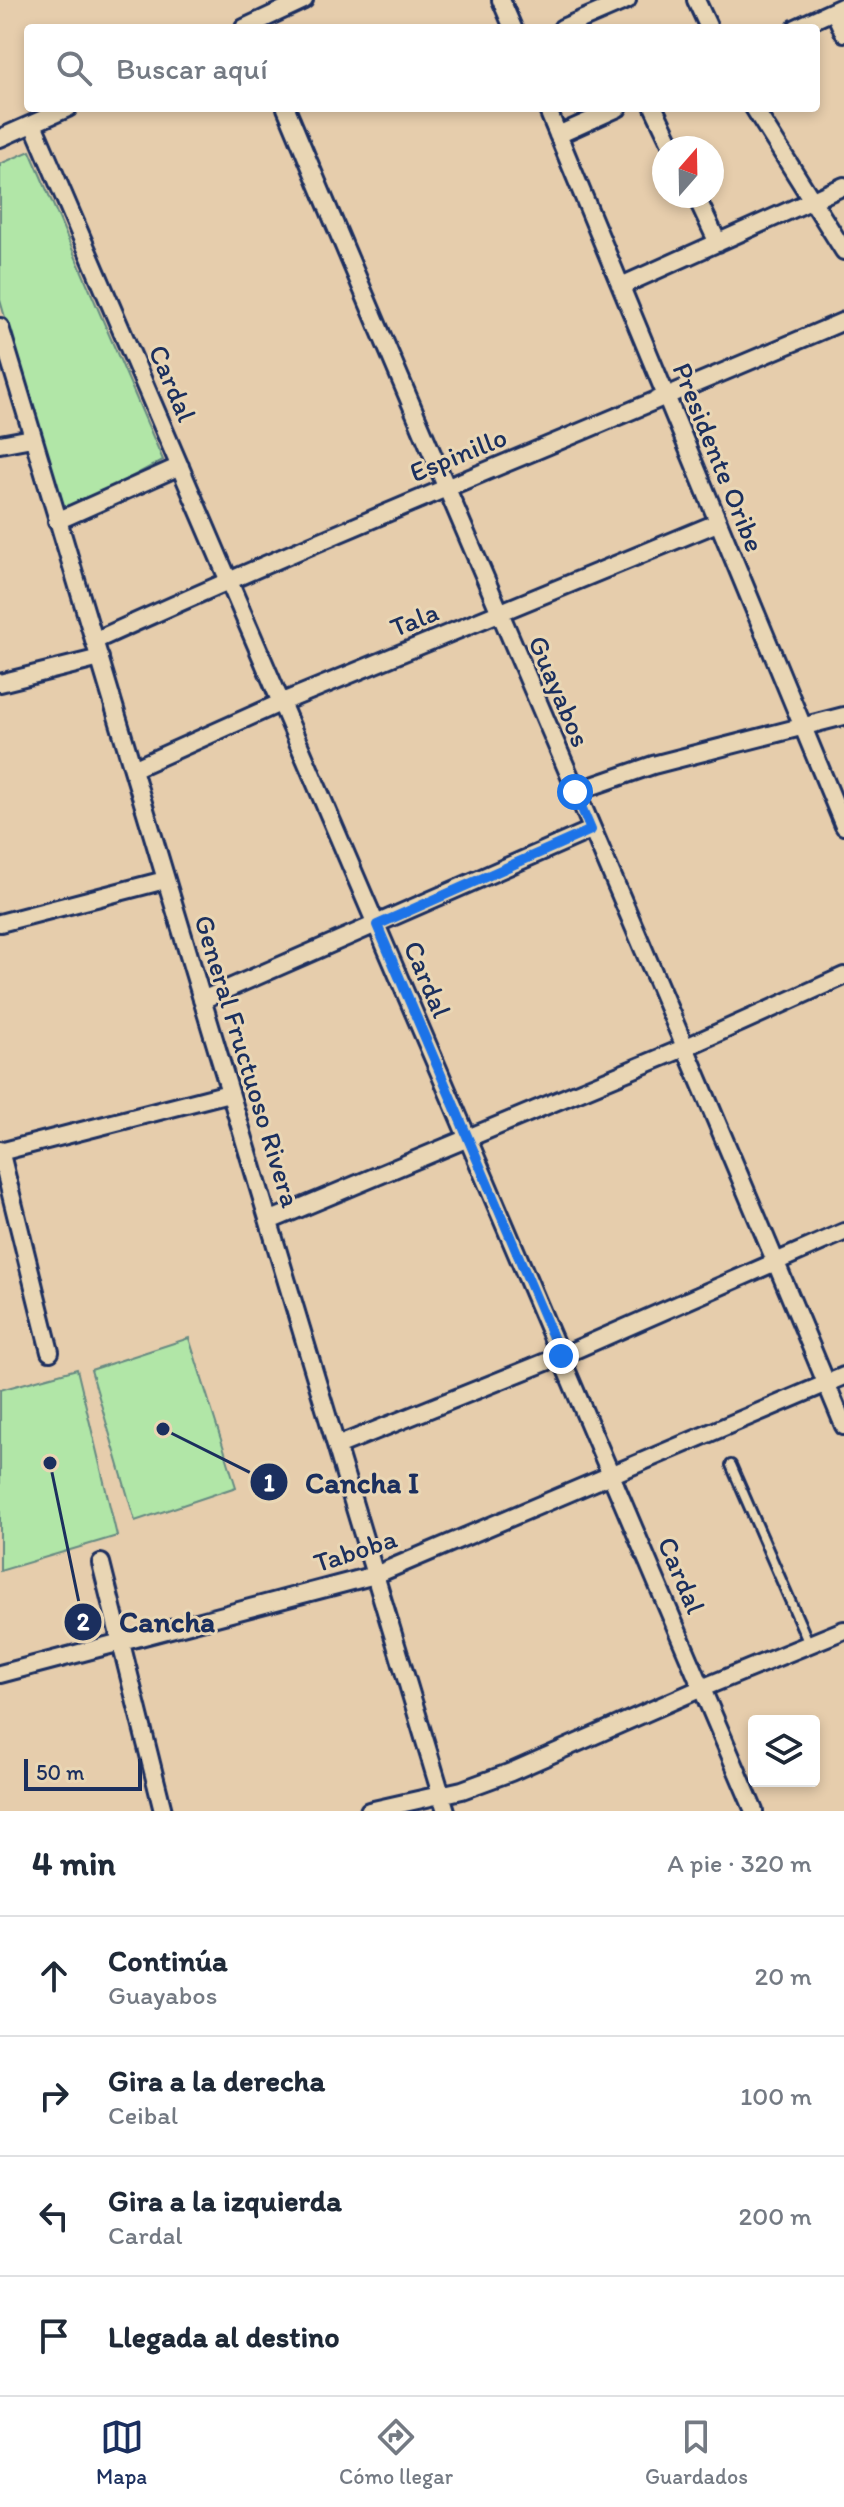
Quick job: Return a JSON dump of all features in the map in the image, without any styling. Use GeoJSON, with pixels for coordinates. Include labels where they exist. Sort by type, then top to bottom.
{"type":"FeatureCollection","features":[{"type":"Feature","properties":{"kind":"street"},"geometry":{"type":"LineString","coordinates":[[255,24],[304,0]]}},
{"type":"Feature","properties":{"kind":"street"},"geometry":{"type":"LineString","coordinates":[[501,0],[511,24]]}},
{"type":"Feature","properties":{"kind":"street"},"geometry":{"type":"LineString","coordinates":[[571,24],[627,0]]}},
{"type":"Feature","properties":{"kind":"street"},"geometry":{"type":"LineString","coordinates":[[696,0],[707,24]]}},
{"type":"Feature","properties":{"kind":"street"},"geometry":{"type":"LineString","coordinates":[[805,24],[839,8],[844,33]]}},
{"type":"Feature","properties":{"kind":"street"},"geometry":{"type":"LineString","coordinates":[[0,138],[59,112]]}},
{"type":"Feature","properties":{"kind":"street","name":"Guayabos"},"geometry":{"type":"LineString","coordinates":[[288,112],[844,1426]]}},
{"type":"Feature","properties":{"kind":"street","name":"Presidente Oribe"},"geometry":{"type":"LineString","coordinates":[[549,112],[844,826]]}},
{"type":"Feature","properties":{"kind":"street"},"geometry":{"type":"LineString","coordinates":[[558,135],[609,112]]}},
{"type":"Feature","properties":{"kind":"street"},"geometry":{"type":"LineString","coordinates":[[656,112],[667,136]]}},
{"type":"Feature","properties":{"kind":"street"},"geometry":{"type":"LineString","coordinates":[[757,112],[844,251]]}},
{"type":"Feature","properties":{"kind":"street","name":"Cardal"},"geometry":{"type":"LineString","coordinates":[[33,124],[754,1811]]}},
{"type":"Feature","properties":{"kind":"street"},"geometry":{"type":"LineString","coordinates":[[621,286],[844,186]]}},
{"type":"Feature","properties":{"kind":"street"},"geometry":{"type":"LineString","coordinates":[[702,208],[718,243]]}},
{"type":"Feature","properties":{"kind":"street","name":"Espinillo"},"geometry":{"type":"LineString","coordinates":[[94,641],[444,487],[844,321]]}},
{"type":"Feature","properties":{"kind":"street","name":"General Fructuoso Rivera"},"geometry":{"type":"LineString","coordinates":[[0,327],[443,1803]]}},
{"type":"Feature","properties":{"kind":"street"},"geometry":{"type":"LineString","coordinates":[[0,444],[32,438]]}},
{"type":"Feature","properties":{"kind":"street"},"geometry":{"type":"LineString","coordinates":[[57,521],[180,466]]}},
{"type":"Feature","properties":{"kind":"street","name":"Tala"},"geometry":{"type":"LineString","coordinates":[[133,769],[280,703],[717,523]]}},
{"type":"Feature","properties":{"kind":"street"},"geometry":{"type":"LineString","coordinates":[[0,683],[100,658]]}},
{"type":"Feature","properties":{"kind":"street"},"geometry":{"type":"LineString","coordinates":[[575,792],[653,765],[844,716]]}},
{"type":"Feature","properties":{"kind":"street"},"geometry":{"type":"LineString","coordinates":[[202,1000],[591,830]]}},
{"type":"Feature","properties":{"kind":"street"},"geometry":{"type":"LineString","coordinates":[[0,923],[165,880]]}},
{"type":"Feature","properties":{"kind":"street"},"geometry":{"type":"LineString","coordinates":[[269,1221],[684,1048],[844,976]]}},
{"type":"Feature","properties":{"kind":"street"},"geometry":{"type":"LineString","coordinates":[[50,1352],[0,1151],[229,1093]]}},
{"type":"Feature","properties":{"kind":"street"},"geometry":{"type":"LineString","coordinates":[[337,1446],[561,1356],[844,1232]]}},
{"type":"Feature","properties":{"kind":"street","name":"Taboba"},"geometry":{"type":"LineString","coordinates":[[0,1674],[375,1575],[844,1376]]}},
{"type":"Feature","properties":{"kind":"street"},"geometry":{"type":"LineString","coordinates":[[101,1563],[163,1811]]}},
{"type":"Feature","properties":{"kind":"street"},"geometry":{"type":"LineString","coordinates":[[369,1811],[443,1803],[462,1790],[844,1630]]}},
{"type":"Feature","properties":{"kind":"lane"},"geometry":{"type":"LineString","coordinates":[[731,1465],[809,1644]]}},
{"type":"Feature","properties":{"kind":"green space"},"geometry":{"type":"Polygon","coordinates":[[[30,151],[163,460],[62,514],[0,300],[0,164],[30,151]]]}},
{"type":"Feature","properties":{"kind":"green space"},"geometry":{"type":"Polygon","coordinates":[[[189,1338],[236,1487],[135,1521],[91,1370],[189,1338]]]}},
{"type":"Feature","properties":{"kind":"green space"},"geometry":{"type":"Polygon","coordinates":[[[77,1369],[117,1536],[0,1571],[0,1390],[77,1369]]]}},
{"type":"Feature","properties":{"kind":"place","name":"Cancha I"},"geometry":{"type":"Point","coordinates":[163,1429]}},
{"type":"Feature","properties":{"kind":"place","name":"Cancha"},"geometry":{"type":"Point","coordinates":[50,1463]}},
{"type":"Feature","properties":{"kind":"route"},"geometry":{"type":"LineString","coordinates":[[561,1356],[377,925],[591,830],[575,792]]}}]}
